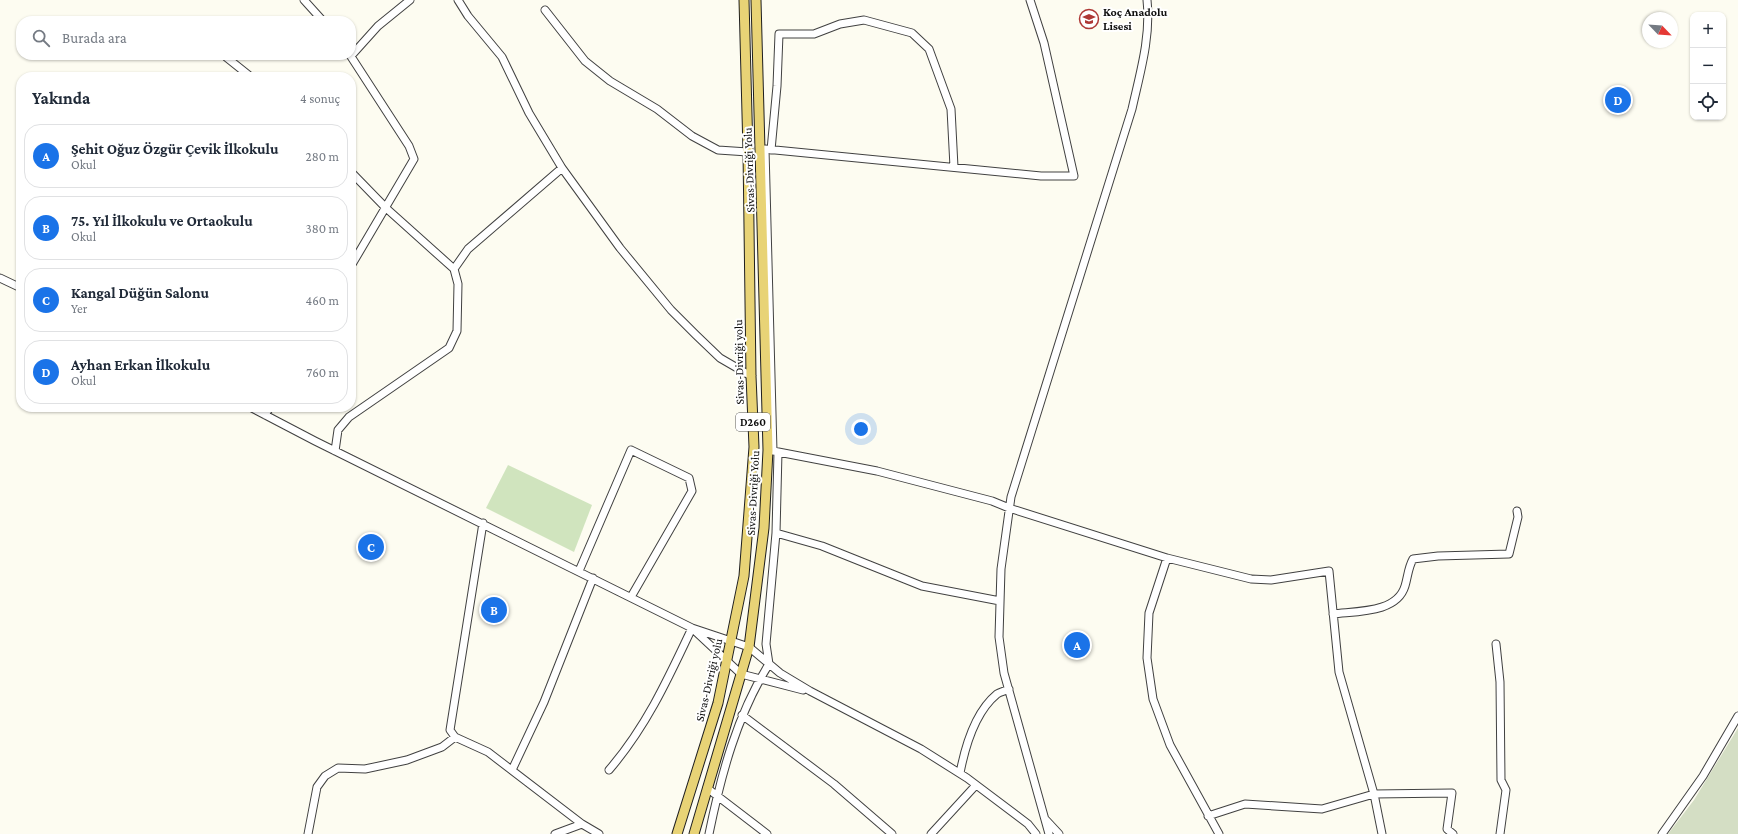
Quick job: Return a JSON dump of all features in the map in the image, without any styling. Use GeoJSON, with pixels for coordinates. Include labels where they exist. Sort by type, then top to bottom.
{"type":"FeatureCollection","features":[{"type":"Feature","properties":{"kind":"main road","name":"Sivas-Divriği yolu"},"geometry":{"type":"LineString","coordinates":[[677,834],[718,703],[744,576],[754,446],[751,376],[744,0]]}},
{"type":"Feature","properties":{"kind":"main road","name":"Sivas-Divriği Yolu"},"geometry":{"type":"LineString","coordinates":[[694,834],[749,647],[773,451],[756,0]]}},
{"type":"Feature","properties":{"kind":"street"},"geometry":{"type":"LineString","coordinates":[[304,0],[318,16]]}},
{"type":"Feature","properties":{"kind":"street"},"geometry":{"type":"LineString","coordinates":[[356,50],[378,26],[410,0]]}},
{"type":"Feature","properties":{"kind":"street"},"geometry":{"type":"LineString","coordinates":[[458,0],[468,16],[502,57],[529,113],[562,168],[620,248],[671,310],[720,358],[751,376]]}},
{"type":"Feature","properties":{"kind":"street"},"geometry":{"type":"LineString","coordinates":[[709,834],[717,796],[742,715],[769,664],[766,644],[776,533],[766,149],[1042,176],[1074,176],[1044,43],[1030,0]]}},
{"type":"Feature","properties":{"kind":"street"},"geometry":{"type":"LineString","coordinates":[[1049,834],[1004,673],[999,637],[1001,569],[1011,497],[1132,109],[1145,51],[1149,17],[1147,0]]}},
{"type":"Feature","properties":{"kind":"street"},"geometry":{"type":"LineString","coordinates":[[545,10],[585,60],[610,81],[657,109],[692,136],[718,150],[748,152]]}},
{"type":"Feature","properties":{"kind":"street"},"geometry":{"type":"LineString","coordinates":[[771,150],[777,86],[779,34],[814,34],[840,24],[864,20],[912,33],[929,49],[951,109],[954,167]]}},
{"type":"Feature","properties":{"kind":"street"},"geometry":{"type":"LineString","coordinates":[[230,60],[245,72]]}},
{"type":"Feature","properties":{"kind":"street"},"geometry":{"type":"LineString","coordinates":[[354,60],[409,146],[414,160],[356,258]]}},
{"type":"Feature","properties":{"kind":"street"},"geometry":{"type":"LineString","coordinates":[[454,269],[468,249],[562,168]]}},
{"type":"Feature","properties":{"kind":"street"},"geometry":{"type":"LineString","coordinates":[[335,451],[338,430],[349,417],[449,348],[457,331],[458,284],[454,269],[386,208],[356,177]]}},
{"type":"Feature","properties":{"kind":"street"},"geometry":{"type":"LineString","coordinates":[[0,278],[16,286]]}},
{"type":"Feature","properties":{"kind":"street"},"geometry":{"type":"LineString","coordinates":[[260,412],[335,451],[692,628],[730,642],[749,647],[780,673],[810,691],[921,749],[960,773],[1028,824],[1036,834]]}},
{"type":"Feature","properties":{"kind":"street"},"geometry":{"type":"LineString","coordinates":[[579,572],[631,450],[689,478],[692,491],[631,598]]}},
{"type":"Feature","properties":{"kind":"street"},"geometry":{"type":"LineString","coordinates":[[773,451],[877,471],[992,501],[1009,508],[1167,558],[1251,579],[1271,580],[1329,571],[1339,672],[1374,794],[1382,834]]}},
{"type":"Feature","properties":{"kind":"street"},"geometry":{"type":"LineString","coordinates":[[1333,614],[1384,607],[1398,598],[1405,586],[1408,568],[1413,559],[1438,556],[1509,554],[1518,517],[1517,511]]}},
{"type":"Feature","properties":{"kind":"street"},"geometry":{"type":"LineString","coordinates":[[483,524],[450,730],[455,737],[488,752],[582,824],[599,834]]}},
{"type":"Feature","properties":{"kind":"street"},"geometry":{"type":"LineString","coordinates":[[776,533],[822,546],[922,586],[1000,601]]}},
{"type":"Feature","properties":{"kind":"street"},"geometry":{"type":"LineString","coordinates":[[1167,558],[1149,613],[1146,658],[1153,699],[1170,745],[1219,834]]}},
{"type":"Feature","properties":{"kind":"street"},"geometry":{"type":"LineString","coordinates":[[512,770],[544,702],[593,578]]}},
{"type":"Feature","properties":{"kind":"street"},"geometry":{"type":"LineString","coordinates":[[692,628],[726,662],[741,674],[810,691]]}},
{"type":"Feature","properties":{"kind":"street"},"geometry":{"type":"LineString","coordinates":[[609,770],[627,750],[659,698],[692,628]]}},
{"type":"Feature","properties":{"kind":"street"},"geometry":{"type":"LineString","coordinates":[[1496,644],[1500,682],[1501,780],[1506,790],[1500,834]]}},
{"type":"Feature","properties":{"kind":"street"},"geometry":{"type":"LineString","coordinates":[[960,773],[965,751],[979,715],[997,694],[1009,689]]}},
{"type":"Feature","properties":{"kind":"street"},"geometry":{"type":"LineString","coordinates":[[742,715],[834,784],[892,834]]}},
{"type":"Feature","properties":{"kind":"street"},"geometry":{"type":"LineString","coordinates":[[1662,834],[1703,776],[1738,716]]}},
{"type":"Feature","properties":{"kind":"street"},"geometry":{"type":"LineString","coordinates":[[308,834],[317,787],[325,776],[331,772],[338,768],[365,769],[407,760],[442,747],[455,737]]}},
{"type":"Feature","properties":{"kind":"street"},"geometry":{"type":"LineString","coordinates":[[931,834],[976,785]]}},
{"type":"Feature","properties":{"kind":"street"},"geometry":{"type":"LineString","coordinates":[[707,788],[767,834]]}},
{"type":"Feature","properties":{"kind":"street"},"geometry":{"type":"LineString","coordinates":[[1208,816],[1244,804],[1322,809],[1374,794],[1452,793],[1445,831],[1453,834]]}},
{"type":"Feature","properties":{"kind":"street"},"geometry":{"type":"LineString","coordinates":[[1045,818],[1059,834]]}},
{"type":"Feature","properties":{"kind":"street"},"geometry":{"type":"LineString","coordinates":[[555,834],[582,824]]}},
{"type":"Feature","properties":{"kind":"green space"},"geometry":{"type":"Polygon","coordinates":[[[508,465],[592,505],[574,552],[486,508],[508,465]]]}},
{"type":"Feature","properties":{"kind":"green space"},"geometry":{"type":"Polygon","coordinates":[[[1738,728],[1738,834],[1668,834],[1694,800],[1738,728]]]}},
{"type":"Feature","properties":{"kind":"place","name":"Koç Anadolu Lisesi"},"geometry":{"type":"Point","coordinates":[1089,19]}},
{"type":"Feature","properties":{"kind":"place","name":"Ayhan Erkan İlkokulu"},"geometry":{"type":"Point","coordinates":[1618,100]}},
{"type":"Feature","properties":{"kind":"place","name":"Kangal Düğün Salonu"},"geometry":{"type":"Point","coordinates":[371,547]}},
{"type":"Feature","properties":{"kind":"place","name":"75. Yıl İlkokulu ve Ortaokulu"},"geometry":{"type":"Point","coordinates":[494,610]}},
{"type":"Feature","properties":{"kind":"place","name":"Şehit Oğuz Özgür Çevik İlkokulu"},"geometry":{"type":"Point","coordinates":[1077,645]}}]}
